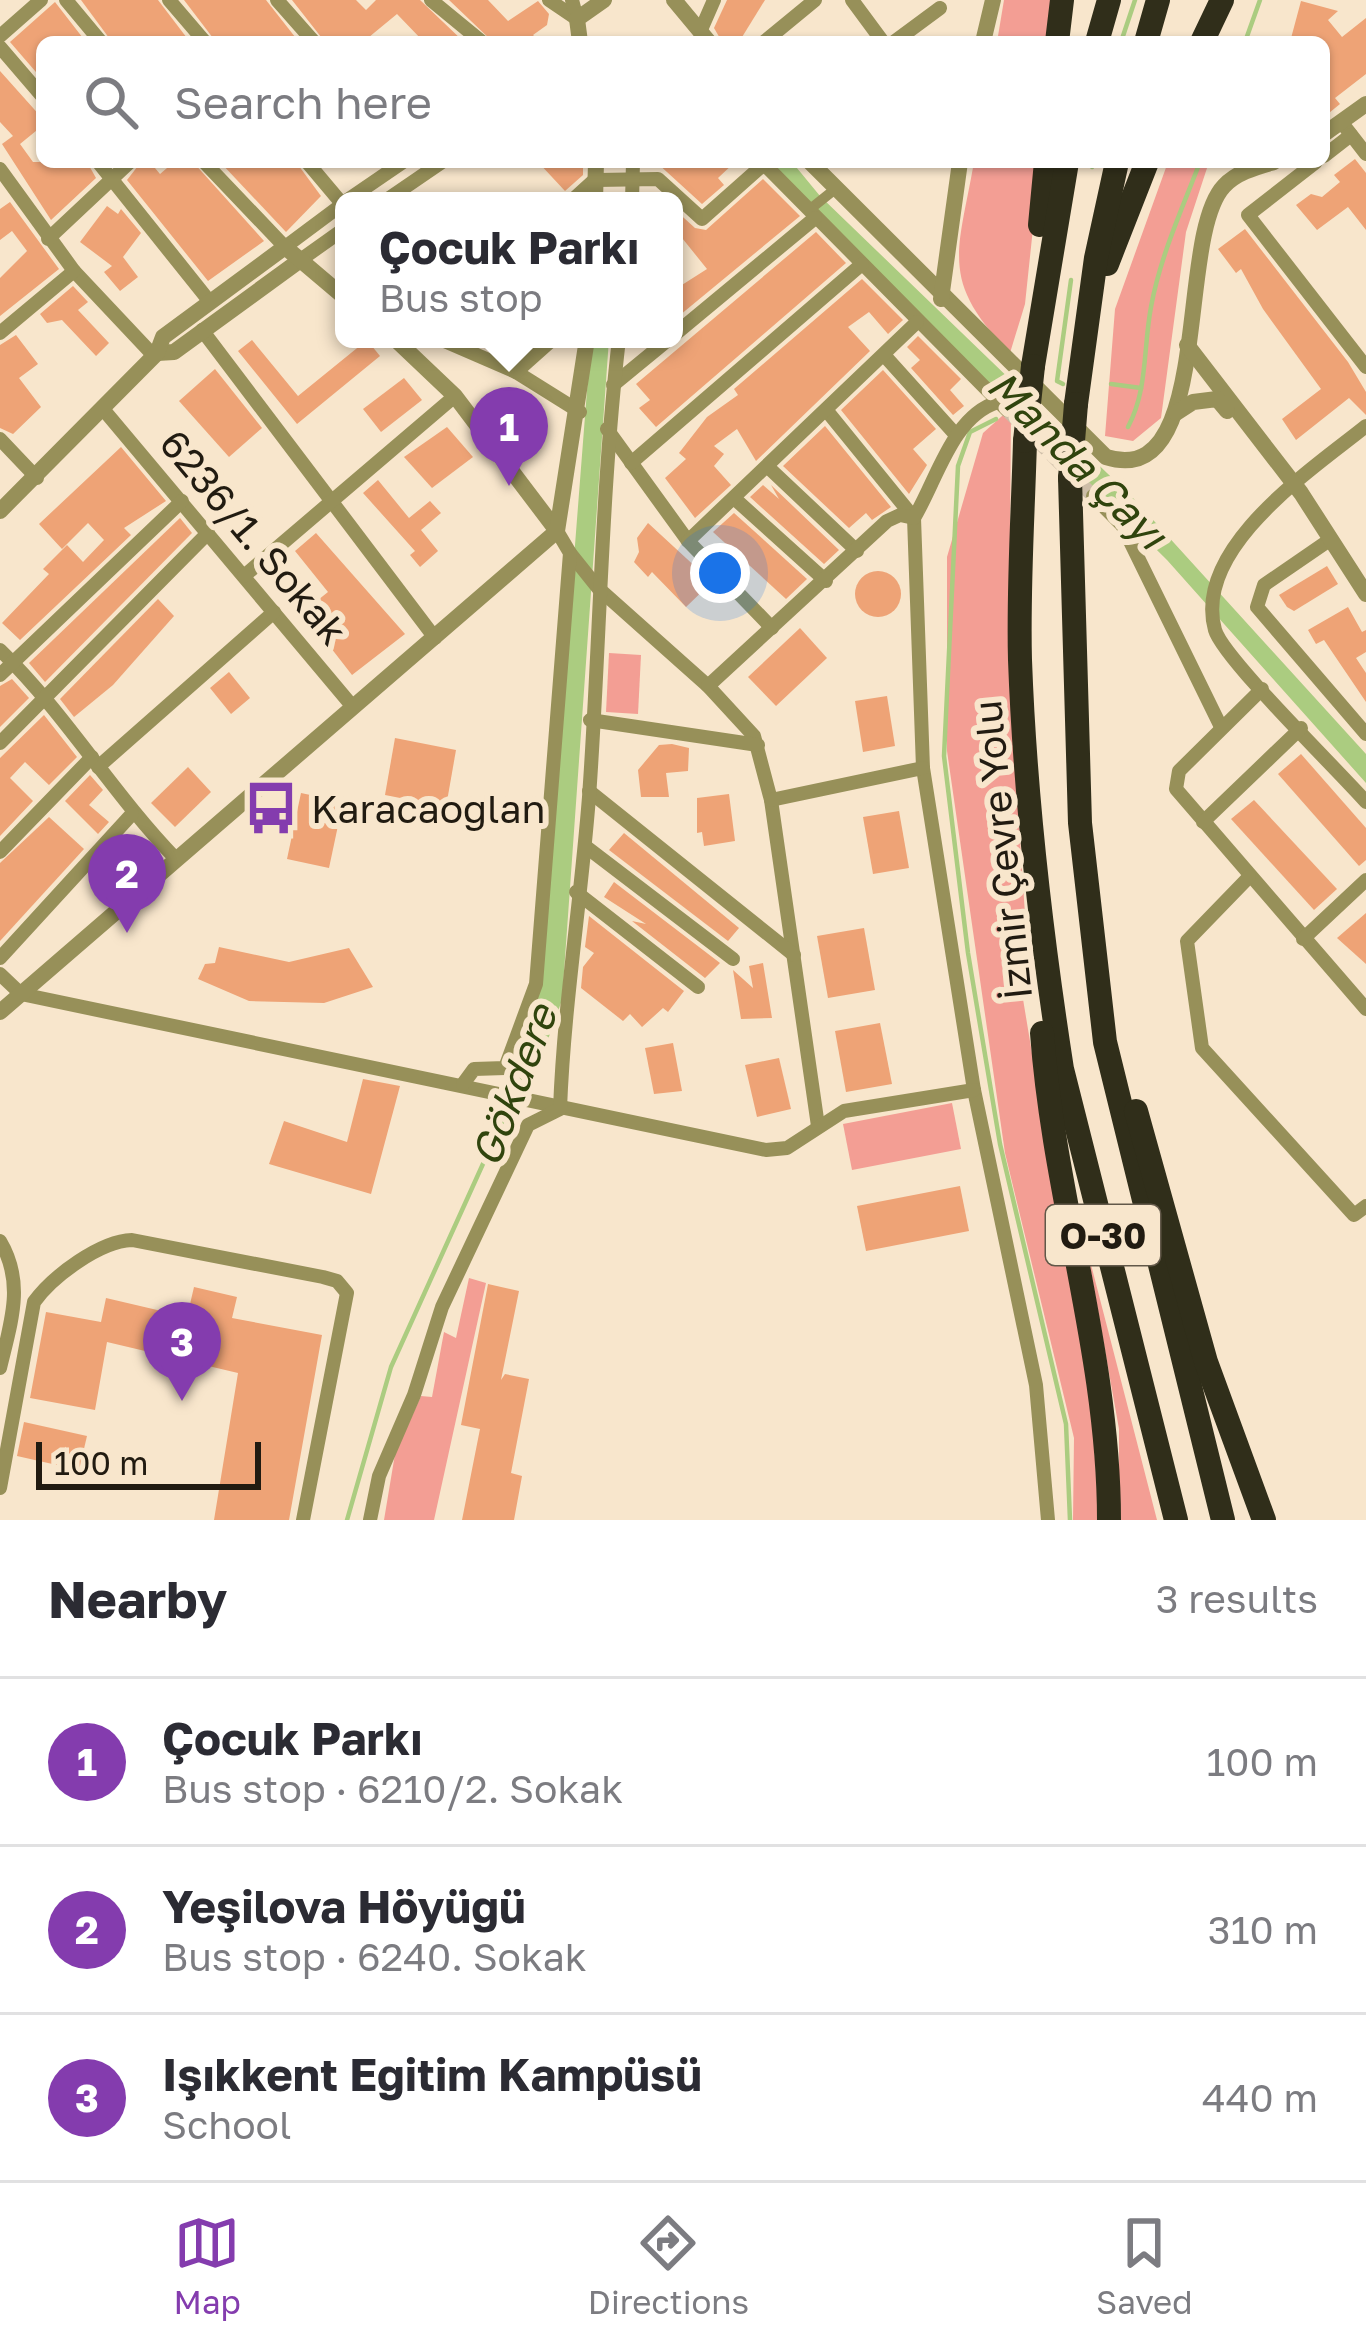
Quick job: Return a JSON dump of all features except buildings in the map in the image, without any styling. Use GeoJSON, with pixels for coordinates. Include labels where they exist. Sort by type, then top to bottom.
{"type":"FeatureCollection","features":[{"type":"Feature","properties":{"kind":"highway"},"geometry":{"type":"LineString","coordinates":[[1058,36],[1062,0]]}},
{"type":"Feature","properties":{"kind":"highway"},"geometry":{"type":"LineString","coordinates":[[1099,36],[1109,0]]}},
{"type":"Feature","properties":{"kind":"highway"},"geometry":{"type":"LineString","coordinates":[[1148,36],[1158,0]]}},
{"type":"Feature","properties":{"kind":"highway"},"geometry":{"type":"LineString","coordinates":[[1205,36],[1222,0]]}},
{"type":"Feature","properties":{"kind":"highway"},"geometry":{"type":"LineString","coordinates":[[1039,317],[1046,168]]}},
{"type":"Feature","properties":{"kind":"highway","name":"İzmir Çevre Yolu"},"geometry":{"type":"LineString","coordinates":[[1066,168],[1039,317],[1025,441],[1020,656],[1028,802],[1062,1070],[1176,1520]]}},
{"type":"Feature","properties":{"kind":"highway","name":"İzmir Çevre Yolu"},"geometry":{"type":"LineString","coordinates":[[1116,168],[1086,323],[1070,478],[1080,823],[1111,1065],[1223,1520]]}},
{"type":"Feature","properties":{"kind":"highway"},"geometry":{"type":"LineString","coordinates":[[1086,323],[1145,168]]}},
{"type":"Feature","properties":{"kind":"highway"},"geometry":{"type":"LineString","coordinates":[[1045,947],[1040,998],[1048,1097],[1104,1408],[1109,1520]]}},
{"type":"Feature","properties":{"kind":"highway"},"geometry":{"type":"LineString","coordinates":[[1096,967],[1206,1362],[1264,1520]]}},
{"type":"Feature","properties":{"kind":"street"},"geometry":{"type":"LineString","coordinates":[[3,27],[41,0]]}},
{"type":"Feature","properties":{"kind":"street"},"geometry":{"type":"LineString","coordinates":[[66,0],[96,36]]}},
{"type":"Feature","properties":{"kind":"street"},"geometry":{"type":"LineString","coordinates":[[170,0],[200,36]]}},
{"type":"Feature","properties":{"kind":"street"},"geometry":{"type":"LineString","coordinates":[[277,0],[309,36]]}},
{"type":"Feature","properties":{"kind":"street"},"geometry":{"type":"LineString","coordinates":[[430,0],[475,36]]}},
{"type":"Feature","properties":{"kind":"street"},"geometry":{"type":"LineString","coordinates":[[549,0],[578,11],[604,0]]}},
{"type":"Feature","properties":{"kind":"street"},"geometry":{"type":"LineString","coordinates":[[674,0],[703,36]]}},
{"type":"Feature","properties":{"kind":"street"},"geometry":{"type":"LineString","coordinates":[[704,36],[715,0]]}},
{"type":"Feature","properties":{"kind":"street"},"geometry":{"type":"LineString","coordinates":[[769,36],[782,21],[815,0]]}},
{"type":"Feature","properties":{"kind":"street"},"geometry":{"type":"LineString","coordinates":[[851,0],[878,36]]}},
{"type":"Feature","properties":{"kind":"street"},"geometry":{"type":"LineString","coordinates":[[984,36],[993,0]]}},
{"type":"Feature","properties":{"kind":"street"},"geometry":{"type":"LineString","coordinates":[[903,36],[940,8]]}},
{"type":"Feature","properties":{"kind":"street"},"geometry":{"type":"LineString","coordinates":[[0,47],[36,89]]}},
{"type":"Feature","properties":{"kind":"street"},"geometry":{"type":"LineString","coordinates":[[1330,149],[1366,104]]}},
{"type":"Feature","properties":{"kind":"street"},"geometry":{"type":"LineString","coordinates":[[1330,133],[1346,129]]}},
{"type":"Feature","properties":{"kind":"street"},"geometry":{"type":"LineString","coordinates":[[1346,129],[1366,154]]}},
{"type":"Feature","properties":{"kind":"street"},"geometry":{"type":"LineString","coordinates":[[103,168],[210,302]]}},
{"type":"Feature","properties":{"kind":"street"},"geometry":{"type":"LineString","coordinates":[[48,239],[123,168]]}},
{"type":"Feature","properties":{"kind":"street"},"geometry":{"type":"LineString","coordinates":[[210,168],[292,254],[335,290]]}},
{"type":"Feature","properties":{"kind":"street"},"geometry":{"type":"LineString","coordinates":[[312,168],[335,193]]}},
{"type":"Feature","properties":{"kind":"street"},"geometry":{"type":"LineString","coordinates":[[360,192],[394,168]]}},
{"type":"Feature","properties":{"kind":"street"},"geometry":{"type":"LineString","coordinates":[[395,192],[423,168]]}},
{"type":"Feature","properties":{"kind":"street"},"geometry":{"type":"LineString","coordinates":[[630,192],[632,168]]}},
{"type":"Feature","properties":{"kind":"street"},"geometry":{"type":"LineString","coordinates":[[683,202],[702,219],[758,168]]}},
{"type":"Feature","properties":{"kind":"street"},"geometry":{"type":"LineString","coordinates":[[768,168],[1002,406],[985,406],[956,435],[914,518],[922,768],[974,1090],[1036,1385],[1048,1520]]}},
{"type":"Feature","properties":{"kind":"street"},"geometry":{"type":"LineString","coordinates":[[814,168],[831,192],[1106,458],[1130,460],[1166,440],[1176,413],[1190,356],[1208,212],[1236,176],[1258,168]]}},
{"type":"Feature","properties":{"kind":"street"},"geometry":{"type":"LineString","coordinates":[[941,299],[959,168]]}},
{"type":"Feature","properties":{"kind":"street"},"geometry":{"type":"LineString","coordinates":[[1308,168],[1248,215],[1366,368]]}},
{"type":"Feature","properties":{"kind":"street"},"geometry":{"type":"LineString","coordinates":[[598,174],[628,182],[658,179],[672,192]]}},
{"type":"Feature","properties":{"kind":"street"},"geometry":{"type":"LineString","coordinates":[[2,181],[74,271],[156,355]]}},
{"type":"Feature","properties":{"kind":"street"},"geometry":{"type":"LineString","coordinates":[[683,327],[831,192]]}},
{"type":"Feature","properties":{"kind":"street"},"geometry":{"type":"LineString","coordinates":[[156,355],[174,352],[202,330],[335,212]]}},
{"type":"Feature","properties":{"kind":"street"},"geometry":{"type":"LineString","coordinates":[[0,511],[156,355],[163,337],[210,302],[335,233]]}},
{"type":"Feature","properties":{"kind":"street"},"geometry":{"type":"LineString","coordinates":[[631,463],[862,264]]}},
{"type":"Feature","properties":{"kind":"street"},"geometry":{"type":"LineString","coordinates":[[0,333],[74,271]]}},
{"type":"Feature","properties":{"kind":"street"},"geometry":{"type":"LineString","coordinates":[[688,541],[770,468],[917,322]]}},
{"type":"Feature","properties":{"kind":"street"},"geometry":{"type":"LineString","coordinates":[[202,330],[435,638]]}},
{"type":"Feature","properties":{"kind":"street"},"geometry":{"type":"LineString","coordinates":[[420,348],[598,588],[741,718],[758,745],[771,800],[818,1126]]}},
{"type":"Feature","properties":{"kind":"street"},"geometry":{"type":"LineString","coordinates":[[461,348],[516,372],[580,412]]}},
{"type":"Feature","properties":{"kind":"street"},"geometry":{"type":"LineString","coordinates":[[516,372],[544,348]]}},
{"type":"Feature","properties":{"kind":"street"},"geometry":{"type":"LineString","coordinates":[[0,1012],[557,531],[580,412],[586,348]]}},
{"type":"Feature","properties":{"kind":"street"},"geometry":{"type":"LineString","coordinates":[[560,1108],[576,892],[585,846],[607,429],[618,348]]}},
{"type":"Feature","properties":{"kind":"street"},"geometry":{"type":"LineString","coordinates":[[614,385],[658,348]]}},
{"type":"Feature","properties":{"kind":"street"},"geometry":{"type":"LineString","coordinates":[[884,356],[956,435]]}},
{"type":"Feature","properties":{"kind":"street"},"geometry":{"type":"LineString","coordinates":[[1190,356],[1331,539],[1366,594]]}},
{"type":"Feature","properties":{"kind":"street"},"geometry":{"type":"LineString","coordinates":[[244,575],[454,396]]}},
{"type":"Feature","properties":{"kind":"street"},"geometry":{"type":"LineString","coordinates":[[1176,413],[1193,402],[1221,402],[1293,489]]}},
{"type":"Feature","properties":{"kind":"street","name":"6236/1. Sokak"},"geometry":{"type":"LineString","coordinates":[[103,409],[353,707]]}},
{"type":"Feature","properties":{"kind":"street"},"geometry":{"type":"LineString","coordinates":[[827,410],[914,518]]}},
{"type":"Feature","properties":{"kind":"street"},"geometry":{"type":"LineString","coordinates":[[1366,426],[1293,489],[1262,508],[1242,535],[1220,584],[1214,618],[1221,642],[1366,802]]}},
{"type":"Feature","properties":{"kind":"street"},"geometry":{"type":"LineString","coordinates":[[607,429],[688,541],[772,628]]}},
{"type":"Feature","properties":{"kind":"street"},"geometry":{"type":"LineString","coordinates":[[0,439],[37,478]]}},
{"type":"Feature","properties":{"kind":"street"},"geometry":{"type":"LineString","coordinates":[[770,468],[857,551]]}},
{"type":"Feature","properties":{"kind":"street"},"geometry":{"type":"LineString","coordinates":[[1094,496],[1122,525],[1221,727]]}},
{"type":"Feature","properties":{"kind":"street"},"geometry":{"type":"LineString","coordinates":[[736,499],[826,581]]}},
{"type":"Feature","properties":{"kind":"street"},"geometry":{"type":"LineString","coordinates":[[0,675],[182,501]]}},
{"type":"Feature","properties":{"kind":"street"},"geometry":{"type":"LineString","coordinates":[[708,686],[887,521],[900,515],[914,518]]}},
{"type":"Feature","properties":{"kind":"street"},"geometry":{"type":"LineString","coordinates":[[0,742],[208,533]]}},
{"type":"Feature","properties":{"kind":"street"},"geometry":{"type":"LineString","coordinates":[[1331,539],[1264,585],[1257,607],[1366,734]]}},
{"type":"Feature","properties":{"kind":"street"},"geometry":{"type":"LineString","coordinates":[[464,1084],[474,1069],[505,1068],[536,984],[570,553]]}},
{"type":"Feature","properties":{"kind":"street"},"geometry":{"type":"LineString","coordinates":[[0,852],[95,762],[274,612]]}},
{"type":"Feature","properties":{"kind":"street"},"geometry":{"type":"LineString","coordinates":[[0,650],[45,694],[132,814],[176,859]]}},
{"type":"Feature","properties":{"kind":"street"},"geometry":{"type":"LineString","coordinates":[[1262,689],[1175,776],[1176,789],[1366,1009]]}},
{"type":"Feature","properties":{"kind":"street"},"geometry":{"type":"LineString","coordinates":[[590,720],[758,745]]}},
{"type":"Feature","properties":{"kind":"street"},"geometry":{"type":"LineString","coordinates":[[1203,822],[1301,728]]}},
{"type":"Feature","properties":{"kind":"street"},"geometry":{"type":"LineString","coordinates":[[771,800],[922,768]]}},
{"type":"Feature","properties":{"kind":"street"},"geometry":{"type":"LineString","coordinates":[[589,791],[794,955]]}},
{"type":"Feature","properties":{"kind":"street"},"geometry":{"type":"LineString","coordinates":[[0,958],[132,814]]}},
{"type":"Feature","properties":{"kind":"street"},"geometry":{"type":"LineString","coordinates":[[585,846],[733,959]]}},
{"type":"Feature","properties":{"kind":"street"},"geometry":{"type":"LineString","coordinates":[[1249,877],[1187,940],[1198,1039],[1354,1215],[1366,1206]]}},
{"type":"Feature","properties":{"kind":"street"},"geometry":{"type":"LineString","coordinates":[[1303,939],[1366,880]]}},
{"type":"Feature","properties":{"kind":"street"},"geometry":{"type":"LineString","coordinates":[[576,892],[698,987]]}},
{"type":"Feature","properties":{"kind":"street"},"geometry":{"type":"LineString","coordinates":[[0,974],[21,994],[766,1150],[787,1148],[844,1112],[974,1090]]}},
{"type":"Feature","properties":{"kind":"street"},"geometry":{"type":"LineString","coordinates":[[370,1520],[379,1476],[414,1395],[442,1307],[528,1125],[560,1108]]}},
{"type":"Feature","properties":{"kind":"street"},"geometry":{"type":"LineString","coordinates":[[0,1240],[12,1262],[16,1302],[0,1368]]}},
{"type":"Feature","properties":{"kind":"street"},"geometry":{"type":"LineString","coordinates":[[0,1488],[34,1302],[45,1287],[116,1240],[133,1240],[323,1277],[337,1281],[347,1293],[303,1520]]}},
{"type":"Feature","properties":{"kind":"shaded area"},"geometry":{"type":"Polygon","coordinates":[[[1004,0],[1056,0],[1053,36],[998,36],[1004,0]]]}},
{"type":"Feature","properties":{"kind":"shaded area"},"geometry":{"type":"Polygon","coordinates":[[[973,168],[1039,168],[1025,304],[1010,353],[987,328],[963,285],[959,265],[973,168]]]}},
{"type":"Feature","properties":{"kind":"shaded area"},"geometry":{"type":"Polygon","coordinates":[[[1166,168],[1207,168],[1186,232],[1161,418],[1133,441],[1105,436],[1115,309],[1166,168]]]}},
{"type":"Feature","properties":{"kind":"shaded area"},"geometry":{"type":"Polygon","coordinates":[[[1011,408],[1009,676],[1027,944],[1022,993],[1067,1264],[1088,1351],[1099,1520],[1073,1520],[1074,1438],[1005,1153],[947,751],[947,557],[983,433],[1011,408]]]}},
{"type":"Feature","properties":{"kind":"shaded area"},"geometry":{"type":"Polygon","coordinates":[[[609,653],[641,655],[638,714],[606,712],[609,653]]]}},
{"type":"Feature","properties":{"kind":"shaded area"},"geometry":{"type":"Polygon","coordinates":[[[952,1103],[961,1149],[852,1170],[843,1124],[952,1103]]]}},
{"type":"Feature","properties":{"kind":"shaded area"},"geometry":{"type":"Polygon","coordinates":[[[1087,1249],[1157,1520],[1119,1520],[1119,1429],[1087,1249]]]}},
{"type":"Feature","properties":{"kind":"shaded area"},"geometry":{"type":"Polygon","coordinates":[[[469,1278],[486,1283],[434,1520],[384,1520],[395,1454],[421,1396],[432,1397],[444,1332],[456,1338],[469,1278]]]}},
{"type":"Feature","properties":{"kind":"water","name":"Manda Çayı"},"geometry":{"type":"Polygon","coordinates":[[[772,168],[797,168],[820,196],[1135,500],[1366,754],[1366,783],[1167,560],[772,168]]]}},
{"type":"Feature","properties":{"kind":"water"},"geometry":{"type":"Polygon","coordinates":[[[590,348],[608,348],[562,1000],[530,1090],[508,1083],[541,983],[590,348]]]}},
{"type":"Feature","properties":{"kind":"waterway"},"geometry":{"type":"LineString","coordinates":[[1123,36],[1135,0]]}},
{"type":"Feature","properties":{"kind":"waterway"},"geometry":{"type":"LineString","coordinates":[[1247,36],[1260,0]]}},
{"type":"Feature","properties":{"kind":"waterway"},"geometry":{"type":"LineString","coordinates":[[1128,427],[1142,383],[1160,270],[1198,168]]}},
{"type":"Feature","properties":{"kind":"waterway","name":"Manda Çayı"},"geometry":{"type":"LineString","coordinates":[[1063,384],[1057,381],[1071,280]]}},
{"type":"Feature","properties":{"kind":"waterway"},"geometry":{"type":"LineString","coordinates":[[1111,384],[1141,388]]}},
{"type":"Feature","properties":{"kind":"waterway","name":"Manda Çayı"},"geometry":{"type":"LineString","coordinates":[[996,419],[970,432],[958,466],[944,756],[968,953],[1000,1144],[1066,1424],[1070,1520]]}},
{"type":"Feature","properties":{"kind":"waterway","name":"Gökdere"},"geometry":{"type":"LineString","coordinates":[[347,1520],[391,1367],[511,1102]]}},
{"type":"Feature","properties":{"kind":"tunnel"},"geometry":{"type":"LineString","coordinates":[[1007,410],[1093,496]]}},
{"type":"Feature","properties":{"kind":"place","name":"Çocuk Parkı"},"geometry":{"type":"Point","coordinates":[509,486]}},
{"type":"Feature","properties":{"kind":"place","name":"Karacaoğlan"},"geometry":{"type":"Point","coordinates":[271,808]}},
{"type":"Feature","properties":{"kind":"place","name":"Yeşilova Höyüğü"},"geometry":{"type":"Point","coordinates":[127,933]}},
{"type":"Feature","properties":{"kind":"place","name":"Işıkkent Eğitim Kampüsü"},"geometry":{"type":"Point","coordinates":[182,1401]}}]}
